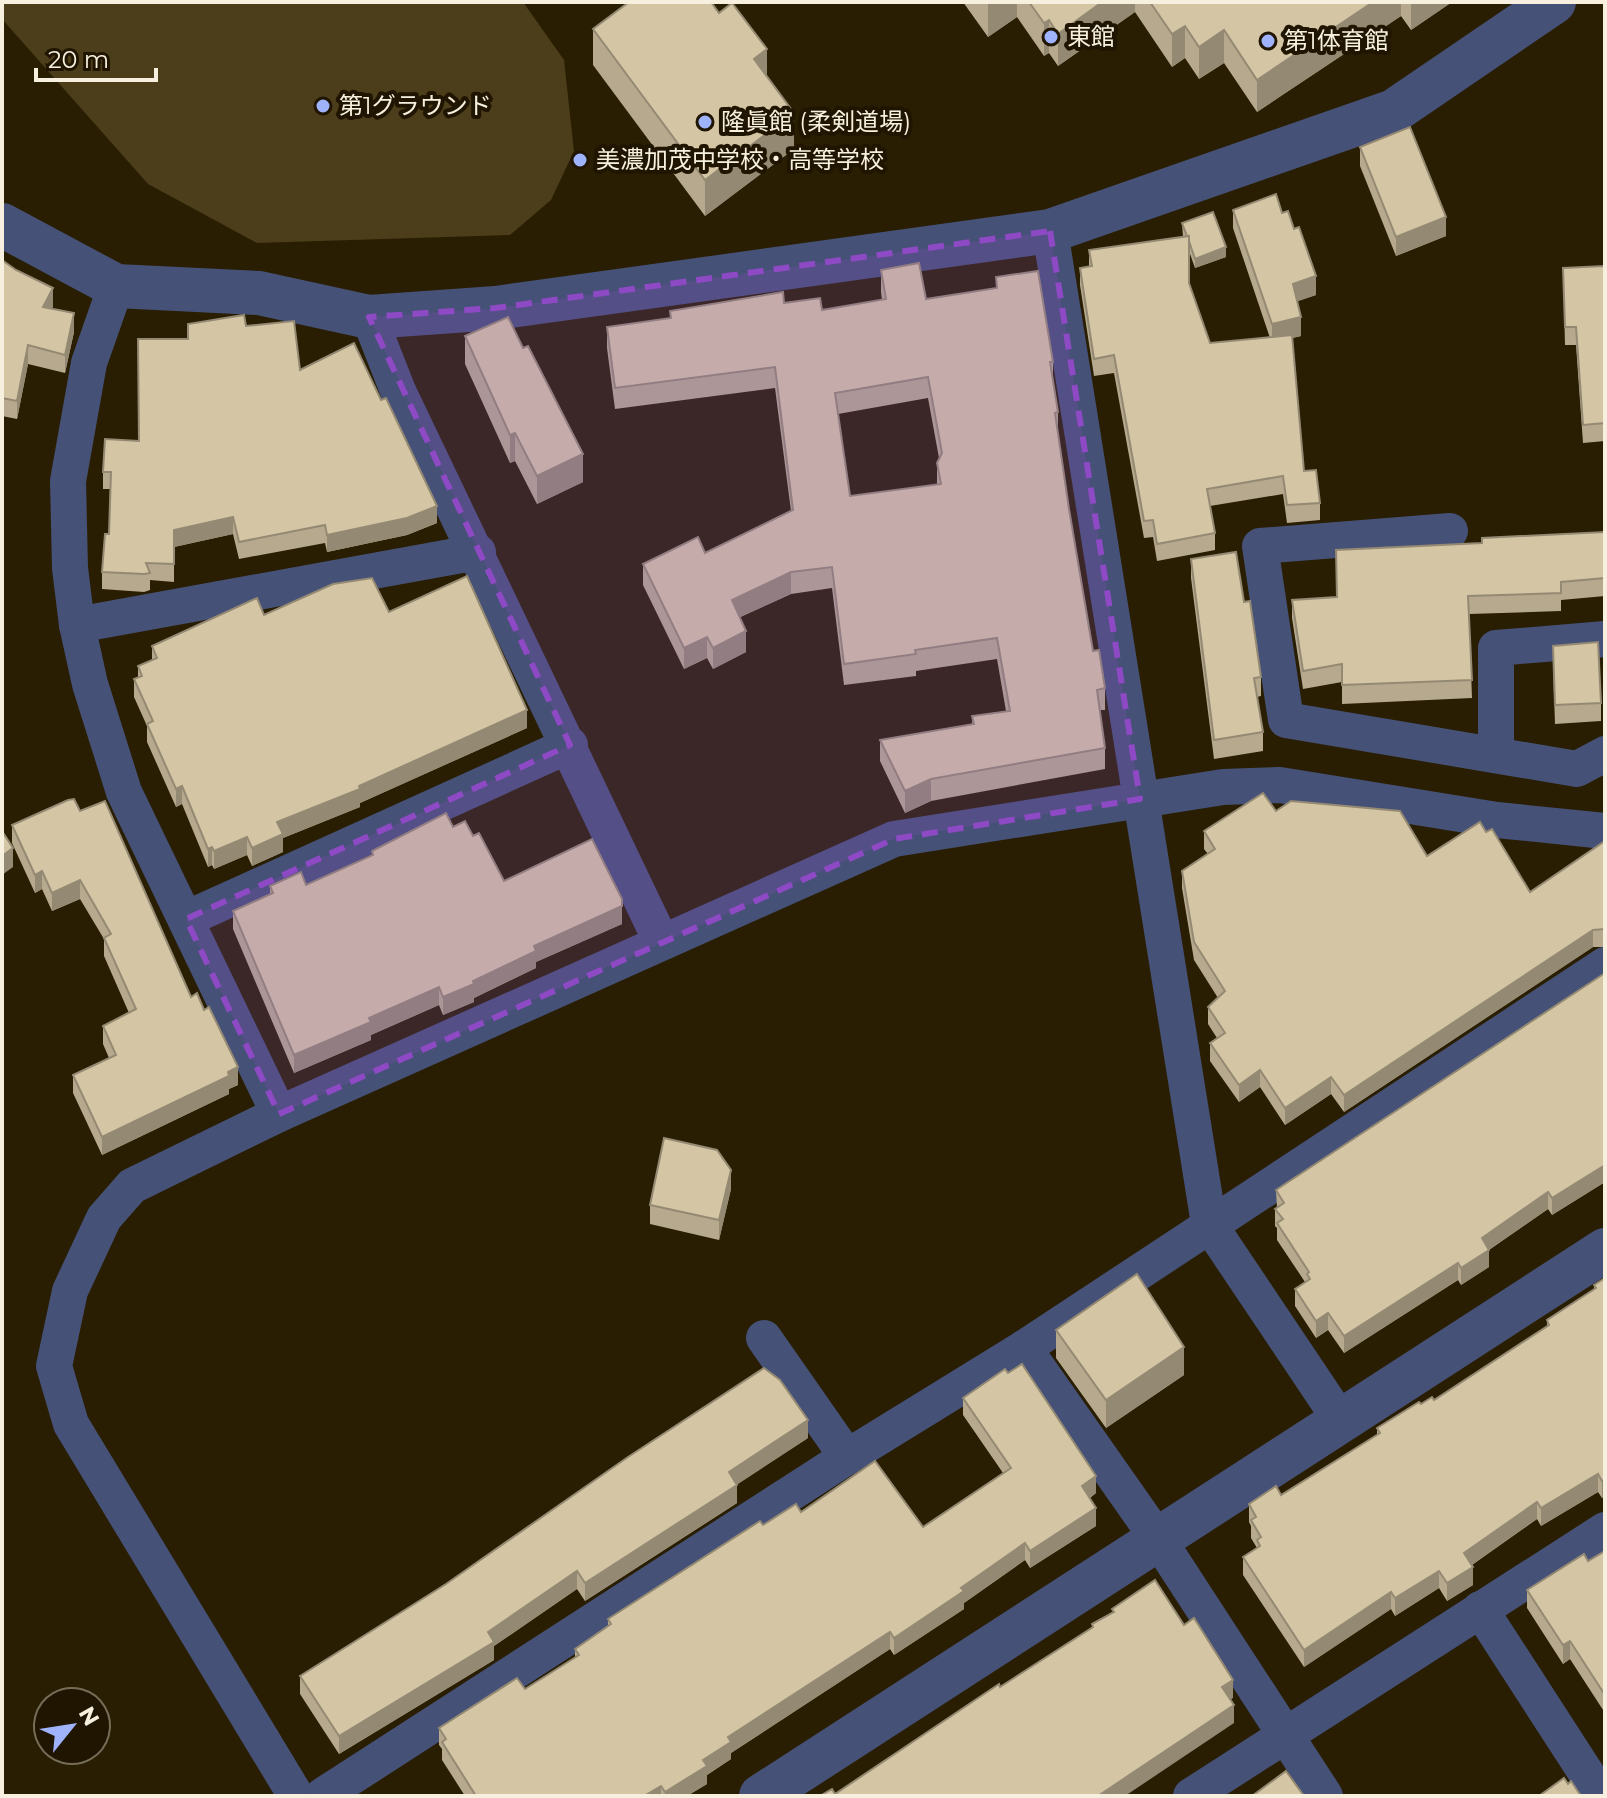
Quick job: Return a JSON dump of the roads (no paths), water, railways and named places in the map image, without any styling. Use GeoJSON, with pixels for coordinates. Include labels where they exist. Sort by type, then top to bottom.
{"type":"FeatureCollection","features":[{"type":"Feature","properties":{"kind":"street"},"geometry":{"type":"LineString","coordinates":[[2,225],[116,286],[259,293],[369,317],[496,308],[1050,231],[1394,111],[1554,2]]}},
{"type":"Feature","properties":{"kind":"street"},"geometry":{"type":"LineString","coordinates":[[1050,231],[1209,1224],[1341,1421]]}},
{"type":"Feature","properties":{"kind":"street"},"geometry":{"type":"LineString","coordinates":[[116,286],[89,363],[68,481],[70,568],[77,625],[90,684],[124,792],[279,1114]]}},
{"type":"Feature","properties":{"kind":"street"},"geometry":{"type":"LineString","coordinates":[[369,317],[398,391],[478,552],[661,941]]}},
{"type":"Feature","properties":{"kind":"street"},"geometry":{"type":"LineString","coordinates":[[1450,531],[1260,546],[1286,720],[1577,769],[1605,754]]}},
{"type":"Feature","properties":{"kind":"street"},"geometry":{"type":"LineString","coordinates":[[77,625],[478,552]]}},
{"type":"Feature","properties":{"kind":"street"},"geometry":{"type":"LineString","coordinates":[[1496,755],[1496,648],[1605,639]]}},
{"type":"Feature","properties":{"kind":"street"},"geometry":{"type":"LineString","coordinates":[[186,919],[570,745]]}},
{"type":"Feature","properties":{"kind":"street"},"geometry":{"type":"LineString","coordinates":[[296,1796],[71,1424],[54,1366],[70,1291],[104,1218],[132,1186],[279,1114],[894,839],[1223,787],[1280,785],[1497,820],[1605,831]]}},
{"type":"Feature","properties":{"kind":"street"},"geometry":{"type":"LineString","coordinates":[[322,1796],[847,1457],[1024,1348],[1605,965]]}},
{"type":"Feature","properties":{"kind":"street"},"geometry":{"type":"LineString","coordinates":[[761,1796],[1605,1250]]}},
{"type":"Feature","properties":{"kind":"street"},"geometry":{"type":"LineString","coordinates":[[764,1338],[847,1457]]}},
{"type":"Feature","properties":{"kind":"street"},"geometry":{"type":"LineString","coordinates":[[1024,1348],[1158,1539],[1325,1796]]}},
{"type":"Feature","properties":{"kind":"street"},"geometry":{"type":"LineString","coordinates":[[1191,1796],[1605,1530]]}},
{"type":"Feature","properties":{"kind":"street"},"geometry":{"type":"LineString","coordinates":[[1480,1609],[1601,1796]]}},
{"type":"Feature","properties":{"kind":"place","name":"東館"},"geometry":{"type":"Point","coordinates":[1051,37]}},
{"type":"Feature","properties":{"kind":"place","name":"第1体育館"},"geometry":{"type":"Point","coordinates":[1268,41]}},
{"type":"Feature","properties":{"kind":"place","name":"第1グラウンド"},"geometry":{"type":"Point","coordinates":[323,106]}},
{"type":"Feature","properties":{"kind":"place","name":"隆眞館 (柔剣道場)"},"geometry":{"type":"Point","coordinates":[705,122]}},
{"type":"Feature","properties":{"kind":"place","name":"美濃加茂中学校・高等学校"},"geometry":{"type":"Point","coordinates":[580,160]}}]}
